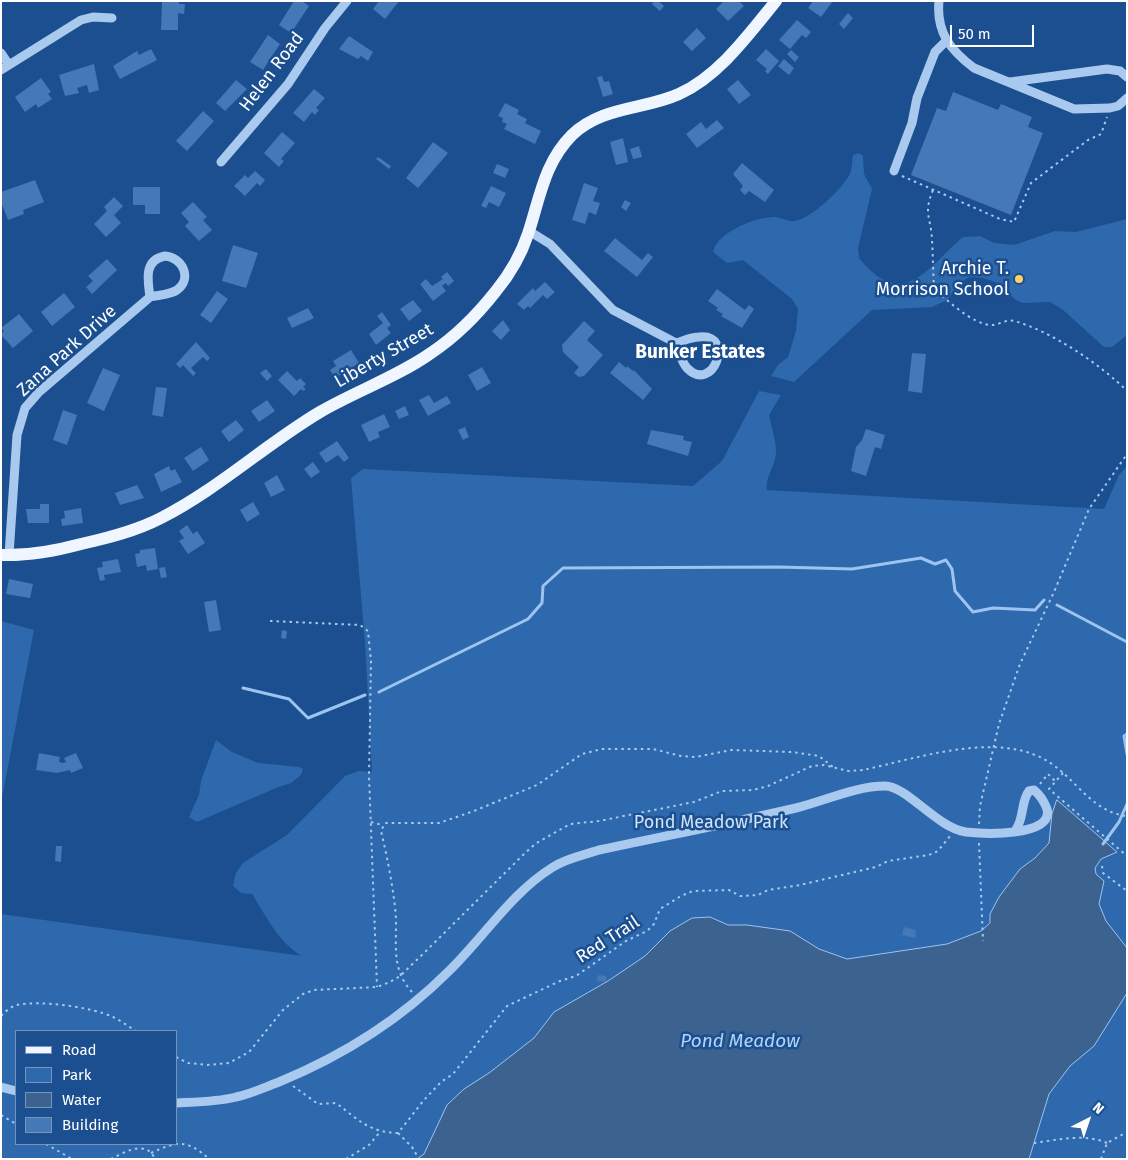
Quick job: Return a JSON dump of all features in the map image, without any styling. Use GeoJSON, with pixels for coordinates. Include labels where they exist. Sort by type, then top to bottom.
{"type":"FeatureCollection","features":[{"type":"Feature","properties":{"kind":"main road","name":"Liberty Street"},"geometry":{"type":"LineString","coordinates":[[5,555],[66,548],[127,532],[154,522],[186,503],[319,412],[424,358],[458,331],[494,294],[514,264],[529,231],[549,166],[572,135],[584,125],[608,114],[664,100],[689,89],[720,64],[776,1]]}},
{"type":"Feature","properties":{"kind":"street","name":"Helen Road"},"geometry":{"type":"LineString","coordinates":[[221,162],[288,84],[325,28],[347,1]]}},
{"type":"Feature","properties":{"kind":"street"},"geometry":{"type":"LineString","coordinates":[[939,1],[939,23],[946,41],[955,52],[974,68],[1074,109],[1110,108],[1118,106],[1127,98]]}},
{"type":"Feature","properties":{"kind":"street"},"geometry":{"type":"LineString","coordinates":[[1,52],[5,68],[81,20],[93,17],[112,18]]}},
{"type":"Feature","properties":{"kind":"street"},"geometry":{"type":"LineString","coordinates":[[894,171],[912,123],[917,98],[935,52],[946,41]]}},
{"type":"Feature","properties":{"kind":"street"},"geometry":{"type":"LineString","coordinates":[[1010,82],[1107,69],[1120,71],[1127,77]]}},
{"type":"Feature","properties":{"kind":"street"},"geometry":{"type":"LineString","coordinates":[[529,231],[550,244],[613,310],[676,343],[684,364],[692,372],[706,373],[716,366],[719,356],[718,350],[708,338],[697,337],[676,343]]}},
{"type":"Feature","properties":{"kind":"street"},"geometry":{"type":"LineString","coordinates":[[165,256],[178,261],[185,272],[181,287],[173,292],[150,297],[148,275],[153,262],[165,256]]}},
{"type":"Feature","properties":{"kind":"street","name":"Zana Park Drive"},"geometry":{"type":"LineString","coordinates":[[5,555],[17,435],[25,408],[39,392],[150,297]]}},
{"type":"Feature","properties":{"kind":"street"},"geometry":{"type":"LineString","coordinates":[[178,1103],[237,1097],[288,1078],[339,1054],[386,1024],[419,999],[450,971],[500,914],[531,884],[554,867],[571,859],[599,850],[798,808],[878,787],[895,788],[924,810],[956,830],[979,833],[1016,831],[1040,827],[1046,820],[1048,813],[1045,803],[1034,790],[1024,797],[1022,820],[1016,831]]}},
{"type":"Feature","properties":{"kind":"street"},"geometry":{"type":"LineString","coordinates":[[1,1087],[15,1091]]}},
{"type":"Feature","properties":{"kind":"path"},"geometry":{"type":"LineString","coordinates":[[894,171],[933,190],[1014,222],[1031,183],[1088,140],[1101,134],[1110,108]]}},
{"type":"Feature","properties":{"kind":"path"},"geometry":{"type":"LineString","coordinates":[[933,190],[927,204],[927,213],[932,239],[934,288],[950,303],[987,324],[1014,321],[1057,340],[1114,378],[1127,391]]}},
{"type":"Feature","properties":{"kind":"path"},"geometry":{"type":"LineString","coordinates":[[994,747],[1004,708],[1020,664],[1054,592],[1089,509],[1127,454]]}},
{"type":"Feature","properties":{"kind":"path"},"geometry":{"type":"LineString","coordinates":[[270,621],[360,625],[368,631],[371,661],[369,776],[377,987]]}},
{"type":"Feature","properties":{"kind":"path"},"geometry":{"type":"LineString","coordinates":[[178,1059],[208,1065],[229,1063],[249,1052],[283,1010],[303,994],[314,990],[377,987],[400,976],[535,844],[570,824],[694,802],[722,790],[753,790],[768,786],[812,766],[824,764],[834,769],[848,771],[863,770],[966,747],[994,747],[1033,755],[1063,773],[1101,808],[1118,815],[1127,816]]}},
{"type":"Feature","properties":{"kind":"path"},"geometry":{"type":"LineString","coordinates":[[371,822],[382,825],[390,822],[439,823],[537,786],[582,754],[602,749],[646,749],[696,757],[732,750],[792,752],[819,756],[834,769]]}},
{"type":"Feature","properties":{"kind":"path"},"geometry":{"type":"LineString","coordinates":[[1063,773],[1049,789],[1127,856]]}},
{"type":"Feature","properties":{"kind":"path"},"geometry":{"type":"LineString","coordinates":[[1034,790],[1048,774],[1055,781]]}},
{"type":"Feature","properties":{"kind":"path"},"geometry":{"type":"LineString","coordinates":[[382,825],[381,831],[395,906],[394,940],[400,976],[419,999]]}},
{"type":"Feature","properties":{"kind":"path","name":"Red Trail"},"geometry":{"type":"LineString","coordinates":[[398,1134],[424,1100],[441,1082],[453,1074],[507,1006],[560,981],[576,976],[626,941],[647,931],[654,924],[660,909],[681,896],[693,891],[729,890],[740,896],[758,895],[768,890],[800,886],[876,867],[888,861],[929,855],[938,850],[956,830]]}},
{"type":"Feature","properties":{"kind":"path"},"geometry":{"type":"LineString","coordinates":[[1102,866],[1103,873],[1126,890]]}},
{"type":"Feature","properties":{"kind":"path"},"geometry":{"type":"LineString","coordinates":[[981,931],[983,941]]}},
{"type":"Feature","properties":{"kind":"path"},"geometry":{"type":"LineString","coordinates":[[1,1016],[8,1009],[17,1005],[40,1004],[93,1010],[112,1016],[134,1030]]}},
{"type":"Feature","properties":{"kind":"path"},"geometry":{"type":"LineString","coordinates":[[288,1078],[294,1088],[312,1101],[318,1104],[336,1103],[354,1119],[380,1132],[398,1134],[412,1147],[419,1159]]}},
{"type":"Feature","properties":{"kind":"path"},"geometry":{"type":"LineString","coordinates":[[1,1115],[15,1123]]}},
{"type":"Feature","properties":{"kind":"path"},"geometry":{"type":"LineString","coordinates":[[346,1159],[369,1145],[380,1132]]}},
{"type":"Feature","properties":{"kind":"path"},"geometry":{"type":"LineString","coordinates":[[1034,1143],[1081,1138],[1107,1143],[1127,1132]]}},
{"type":"Feature","properties":{"kind":"path"},"geometry":{"type":"LineString","coordinates":[[178,1145],[184,1143],[200,1150],[209,1159]]}},
{"type":"Feature","properties":{"kind":"path"},"geometry":{"type":"LineString","coordinates":[[1101,1159],[1107,1143]]}},
{"type":"Feature","properties":{"kind":"path"},"geometry":{"type":"LineString","coordinates":[[48,1145],[72,1159]]}},
{"type":"Feature","properties":{"kind":"path"},"geometry":{"type":"LineString","coordinates":[[134,1145],[152,1153],[178,1145]]}},
{"type":"Feature","properties":{"kind":"path"},"geometry":{"type":"LineString","coordinates":[[111,1159],[138,1148]]}},
{"type":"Feature","properties":{"kind":"path"},"geometry":{"type":"LineString","coordinates":[[152,1153],[155,1159]]}},
{"type":"Feature","properties":{"kind":"green space"},"geometry":{"type":"Polygon","coordinates":[[[859,153],[863,156],[864,174],[872,189],[858,248],[859,258],[875,274],[889,282],[902,283],[926,272],[963,237],[980,236],[994,243],[1014,245],[1055,231],[1076,232],[1127,219],[1127,335],[1112,347],[1104,347],[1062,309],[1050,302],[1023,303],[1016,300],[995,282],[983,278],[970,277],[961,282],[947,300],[932,307],[872,310],[794,382],[771,376],[778,365],[788,357],[796,331],[798,309],[792,299],[743,260],[727,263],[713,252],[722,238],[749,222],[768,217],[795,221],[818,209],[841,187],[850,174],[853,155],[859,153]]]}},
{"type":"Feature","properties":{"kind":"green space","name":"Pond Meadow Park"},"geometry":{"type":"Polygon","coordinates":[[[759,391],[781,395],[769,415],[776,456],[768,480],[767,490],[1104,509],[1119,475],[1127,466],[1127,1159],[1,1159],[1,914],[302,956],[286,944],[252,894],[241,893],[233,886],[236,873],[243,863],[287,835],[345,776],[359,771],[372,772],[365,642],[351,478],[363,469],[693,486],[722,461],[759,391]]]}},
{"type":"Feature","properties":{"kind":"green space"},"geometry":{"type":"Polygon","coordinates":[[[1,621],[34,630],[1,803],[1,621]]]}},
{"type":"Feature","properties":{"kind":"green space"},"geometry":{"type":"Polygon","coordinates":[[[216,740],[232,752],[258,763],[299,767],[303,769],[301,775],[291,783],[197,822],[189,817],[199,795],[201,781],[216,740]]]}},
{"type":"Feature","properties":{"kind":"water","name":"Pond Meadow"},"geometry":{"type":"Polygon","coordinates":[[[1057,800],[1117,852],[1101,859],[1095,868],[1096,874],[1104,881],[1099,904],[1106,921],[1127,948],[1127,993],[1094,1046],[1070,1066],[1049,1094],[1029,1159],[417,1159],[424,1154],[447,1105],[464,1089],[489,1073],[534,1038],[554,1012],[608,981],[645,956],[670,931],[692,918],[710,917],[728,925],[747,925],[790,931],[819,949],[847,959],[947,944],[981,931],[990,923],[990,914],[999,897],[1020,869],[1035,858],[1049,843],[1052,814],[1057,800]]]}},
{"type":"Feature","properties":{"kind":"building"},"geometry":{"type":"Polygon","coordinates":[[[162,1],[179,1],[179,4],[185,4],[184,14],[178,13],[178,30],[161,30],[162,1]]]}},
{"type":"Feature","properties":{"kind":"building"},"geometry":{"type":"Polygon","coordinates":[[[294,1],[302,1],[309,6],[291,33],[279,25],[294,1]]]}},
{"type":"Feature","properties":{"kind":"building"},"geometry":{"type":"Polygon","coordinates":[[[379,1],[399,1],[385,19],[373,9],[379,1]]]}},
{"type":"Feature","properties":{"kind":"building"},"geometry":{"type":"Polygon","coordinates":[[[654,1],[658,1],[664,6],[660,11],[652,4],[654,1]]]}},
{"type":"Feature","properties":{"kind":"building"},"geometry":{"type":"Polygon","coordinates":[[[724,1],[739,1],[744,6],[728,21],[716,9],[724,1]]]}},
{"type":"Feature","properties":{"kind":"building"},"geometry":{"type":"Polygon","coordinates":[[[813,1],[833,1],[821,17],[808,8],[813,1]]]}},
{"type":"Feature","properties":{"kind":"building"},"geometry":{"type":"Polygon","coordinates":[[[848,13],[853,18],[844,29],[839,24],[848,13]]]}},
{"type":"Feature","properties":{"kind":"building"},"geometry":{"type":"Polygon","coordinates":[[[797,20],[811,32],[806,38],[802,35],[790,49],[779,40],[797,20]]]}},
{"type":"Feature","properties":{"kind":"building"},"geometry":{"type":"Polygon","coordinates":[[[697,28],[706,38],[692,51],[683,42],[697,28]]]}},
{"type":"Feature","properties":{"kind":"building"},"geometry":{"type":"Polygon","coordinates":[[[268,35],[280,44],[263,70],[250,62],[268,35]]]}},
{"type":"Feature","properties":{"kind":"building"},"geometry":{"type":"Polygon","coordinates":[[[349,36],[373,52],[368,61],[361,56],[358,59],[339,49],[349,36]]]}},
{"type":"Feature","properties":{"kind":"building"},"geometry":{"type":"Polygon","coordinates":[[[151,49],[157,60],[120,79],[113,66],[137,51],[139,55],[151,49]]]}},
{"type":"Feature","properties":{"kind":"building"},"geometry":{"type":"Polygon","coordinates":[[[766,49],[779,61],[768,74],[765,71],[767,69],[756,60],[766,49]]]}},
{"type":"Feature","properties":{"kind":"building"},"geometry":{"type":"Polygon","coordinates":[[[791,50],[799,57],[795,62],[787,54],[791,50]]]}},
{"type":"Feature","properties":{"kind":"building"},"geometry":{"type":"Polygon","coordinates":[[[784,59],[794,68],[789,75],[778,66],[784,59]]]}},
{"type":"Feature","properties":{"kind":"building"},"geometry":{"type":"Polygon","coordinates":[[[94,64],[99,90],[89,93],[87,85],[77,88],[79,93],[65,96],[59,75],[94,64]]]}},
{"type":"Feature","properties":{"kind":"building"},"geometry":{"type":"Polygon","coordinates":[[[602,76],[604,82],[609,81],[613,94],[603,97],[597,77],[602,76]]]}},
{"type":"Feature","properties":{"kind":"building"},"geometry":{"type":"Polygon","coordinates":[[[41,78],[51,92],[48,94],[52,99],[38,108],[36,104],[25,112],[15,97],[41,78]]]}},
{"type":"Feature","properties":{"kind":"building"},"geometry":{"type":"Polygon","coordinates":[[[236,80],[247,89],[225,111],[216,103],[236,80]]]}},
{"type":"Feature","properties":{"kind":"building"},"geometry":{"type":"Polygon","coordinates":[[[738,80],[751,95],[739,104],[727,89],[738,80]]]}},
{"type":"Feature","properties":{"kind":"building"},"geometry":{"type":"Polygon","coordinates":[[[314,89],[325,98],[316,108],[319,110],[315,115],[312,112],[304,122],[293,113],[314,89]]]}},
{"type":"Feature","properties":{"kind":"building"},"geometry":{"type":"Polygon","coordinates":[[[953,92],[998,110],[1001,104],[1032,117],[1028,127],[1043,133],[1011,215],[911,175],[937,108],[946,111],[953,92]]]}},
{"type":"Feature","properties":{"kind":"building"},"geometry":{"type":"Polygon","coordinates":[[[505,103],[519,110],[517,114],[527,119],[525,123],[541,131],[535,144],[504,129],[507,124],[502,122],[503,118],[498,116],[505,103]]]}},
{"type":"Feature","properties":{"kind":"building"},"geometry":{"type":"Polygon","coordinates":[[[203,111],[214,121],[187,151],[176,141],[203,111]]]}},
{"type":"Feature","properties":{"kind":"building"},"geometry":{"type":"Polygon","coordinates":[[[717,120],[724,128],[697,148],[686,134],[701,122],[706,129],[717,120]]]}},
{"type":"Feature","properties":{"kind":"building"},"geometry":{"type":"Polygon","coordinates":[[[282,132],[295,143],[281,159],[284,161],[279,167],[264,153],[282,132]]]}},
{"type":"Feature","properties":{"kind":"building"},"geometry":{"type":"Polygon","coordinates":[[[623,138],[628,162],[616,165],[610,142],[623,138]]]}},
{"type":"Feature","properties":{"kind":"building"},"geometry":{"type":"Polygon","coordinates":[[[433,142],[448,153],[418,188],[406,178],[433,142]]]}},
{"type":"Feature","properties":{"kind":"building"},"geometry":{"type":"Polygon","coordinates":[[[639,146],[642,157],[633,159],[630,149],[639,146]]]}},
{"type":"Feature","properties":{"kind":"building"},"geometry":{"type":"Polygon","coordinates":[[[378,157],[391,166],[389,169],[376,159],[378,157]]]}},
{"type":"Feature","properties":{"kind":"building"},"geometry":{"type":"Polygon","coordinates":[[[742,163],[774,190],[765,202],[749,191],[745,195],[740,190],[743,186],[733,174],[742,163]]]}},
{"type":"Feature","properties":{"kind":"building"},"geometry":{"type":"Polygon","coordinates":[[[497,164],[509,169],[505,178],[493,173],[497,164]]]}},
{"type":"Feature","properties":{"kind":"building"},"geometry":{"type":"Polygon","coordinates":[[[255,171],[265,180],[260,186],[257,183],[245,196],[234,186],[245,175],[248,178],[255,171]]]}},
{"type":"Feature","properties":{"kind":"building"},"geometry":{"type":"Polygon","coordinates":[[[35,180],[44,202],[23,210],[24,214],[8,220],[1,202],[1,192],[35,180]]]}},
{"type":"Feature","properties":{"kind":"building"},"geometry":{"type":"Polygon","coordinates":[[[584,183],[598,188],[593,201],[600,203],[596,215],[589,212],[585,224],[572,220],[584,183]]]}},
{"type":"Feature","properties":{"kind":"building"},"geometry":{"type":"Polygon","coordinates":[[[491,186],[506,193],[499,207],[489,202],[486,208],[481,206],[491,186]]]}},
{"type":"Feature","properties":{"kind":"building"},"geometry":{"type":"Polygon","coordinates":[[[133,187],[160,187],[160,214],[145,214],[145,205],[133,205],[133,187]]]}},
{"type":"Feature","properties":{"kind":"building"},"geometry":{"type":"Polygon","coordinates":[[[114,197],[123,206],[114,215],[121,223],[106,237],[94,224],[107,211],[104,207],[114,197]]]}},
{"type":"Feature","properties":{"kind":"building"},"geometry":{"type":"Polygon","coordinates":[[[625,200],[631,203],[626,211],[621,207],[625,200]]]}},
{"type":"Feature","properties":{"kind":"building"},"geometry":{"type":"Polygon","coordinates":[[[193,202],[207,217],[203,220],[212,230],[199,241],[185,226],[189,222],[181,213],[193,202]]]}},
{"type":"Feature","properties":{"kind":"building"},"geometry":{"type":"Polygon","coordinates":[[[615,238],[642,260],[648,253],[653,257],[637,277],[604,251],[615,238]]]}},
{"type":"Feature","properties":{"kind":"building"},"geometry":{"type":"Polygon","coordinates":[[[233,245],[258,253],[246,288],[222,281],[233,245]]]}},
{"type":"Feature","properties":{"kind":"building"},"geometry":{"type":"Polygon","coordinates":[[[107,259],[117,270],[92,294],[86,287],[93,281],[88,276],[107,259]]]}},
{"type":"Feature","properties":{"kind":"building"},"geometry":{"type":"Polygon","coordinates":[[[447,272],[454,281],[448,286],[446,283],[442,286],[446,291],[433,301],[420,284],[426,279],[432,286],[443,279],[441,277],[447,272]]]}},
{"type":"Feature","properties":{"kind":"building"},"geometry":{"type":"Polygon","coordinates":[[[545,282],[555,292],[547,299],[543,295],[530,308],[528,306],[524,310],[517,304],[533,288],[535,291],[545,282]]]}},
{"type":"Feature","properties":{"kind":"building"},"geometry":{"type":"Polygon","coordinates":[[[717,289],[745,310],[749,305],[754,309],[742,328],[721,316],[723,314],[716,310],[718,308],[708,301],[717,289]]]}},
{"type":"Feature","properties":{"kind":"building"},"geometry":{"type":"Polygon","coordinates":[[[217,291],[228,299],[211,323],[200,315],[217,291]]]}},
{"type":"Feature","properties":{"kind":"building"},"geometry":{"type":"Polygon","coordinates":[[[64,293],[75,307],[52,326],[41,312],[64,293]]]}},
{"type":"Feature","properties":{"kind":"building"},"geometry":{"type":"Polygon","coordinates":[[[413,300],[422,311],[409,321],[400,309],[413,300]]]}},
{"type":"Feature","properties":{"kind":"building"},"geometry":{"type":"Polygon","coordinates":[[[308,308],[314,318],[292,328],[287,318],[308,308]]]}},
{"type":"Feature","properties":{"kind":"building"},"geometry":{"type":"Polygon","coordinates":[[[382,312],[391,325],[387,328],[391,333],[376,345],[369,334],[383,323],[377,316],[382,312]]]}},
{"type":"Feature","properties":{"kind":"building"},"geometry":{"type":"Polygon","coordinates":[[[19,314],[33,331],[13,348],[1,335],[4,331],[1,328],[19,314]]]}},
{"type":"Feature","properties":{"kind":"building"},"geometry":{"type":"Polygon","coordinates":[[[503,320],[510,330],[501,340],[492,331],[503,320]]]}},
{"type":"Feature","properties":{"kind":"building"},"geometry":{"type":"Polygon","coordinates":[[[584,321],[595,331],[587,340],[603,355],[584,376],[579,377],[574,373],[579,367],[563,352],[562,345],[584,321]]]}},
{"type":"Feature","properties":{"kind":"building"},"geometry":{"type":"Polygon","coordinates":[[[196,342],[210,358],[207,361],[203,357],[191,368],[196,373],[193,376],[183,365],[180,368],[176,364],[196,342]]]}},
{"type":"Feature","properties":{"kind":"building"},"geometry":{"type":"Polygon","coordinates":[[[351,350],[359,363],[335,378],[330,370],[336,366],[333,361],[351,350]]]}},
{"type":"Feature","properties":{"kind":"building"},"geometry":{"type":"Polygon","coordinates":[[[912,353],[926,354],[922,393],[908,391],[912,353]]]}},
{"type":"Feature","properties":{"kind":"building"},"geometry":{"type":"Polygon","coordinates":[[[619,362],[626,368],[627,366],[634,370],[652,389],[643,400],[610,373],[619,362]]]}},
{"type":"Feature","properties":{"kind":"building"},"geometry":{"type":"Polygon","coordinates":[[[482,367],[491,383],[477,391],[468,375],[482,367]]]}},
{"type":"Feature","properties":{"kind":"building"},"geometry":{"type":"Polygon","coordinates":[[[103,368],[120,375],[104,411],[87,403],[103,368]]]}},
{"type":"Feature","properties":{"kind":"building"},"geometry":{"type":"Polygon","coordinates":[[[266,369],[272,376],[267,381],[260,373],[266,369]]]}},
{"type":"Feature","properties":{"kind":"building"},"geometry":{"type":"Polygon","coordinates":[[[287,371],[297,381],[300,378],[306,384],[303,387],[306,389],[303,391],[301,389],[294,396],[278,380],[287,371]]]}},
{"type":"Feature","properties":{"kind":"building"},"geometry":{"type":"Polygon","coordinates":[[[156,387],[167,388],[163,417],[152,415],[156,387]]]}},
{"type":"Feature","properties":{"kind":"building"},"geometry":{"type":"Polygon","coordinates":[[[429,395],[434,403],[447,396],[451,403],[428,416],[419,400],[429,395]]]}},
{"type":"Feature","properties":{"kind":"building"},"geometry":{"type":"Polygon","coordinates":[[[267,400],[275,411],[259,422],[251,411],[267,400]]]}},
{"type":"Feature","properties":{"kind":"building"},"geometry":{"type":"Polygon","coordinates":[[[405,406],[409,415],[399,419],[395,411],[405,406]]]}},
{"type":"Feature","properties":{"kind":"building"},"geometry":{"type":"Polygon","coordinates":[[[63,410],[77,415],[67,445],[53,440],[63,410]]]}},
{"type":"Feature","properties":{"kind":"building"},"geometry":{"type":"Polygon","coordinates":[[[384,414],[390,427],[378,432],[380,437],[369,442],[361,425],[384,414]]]}},
{"type":"Feature","properties":{"kind":"building"},"geometry":{"type":"Polygon","coordinates":[[[236,420],[244,430],[229,442],[221,431],[236,420]]]}},
{"type":"Feature","properties":{"kind":"building"},"geometry":{"type":"Polygon","coordinates":[[[465,427],[469,437],[463,440],[458,430],[465,427]]]}},
{"type":"Feature","properties":{"kind":"building"},"geometry":{"type":"Polygon","coordinates":[[[866,429],[885,435],[881,449],[875,447],[866,476],[851,471],[856,447],[862,440],[866,429]]]}},
{"type":"Feature","properties":{"kind":"building"},"geometry":{"type":"Polygon","coordinates":[[[651,430],[684,436],[683,440],[692,442],[688,456],[647,444],[651,430]]]}},
{"type":"Feature","properties":{"kind":"building"},"geometry":{"type":"Polygon","coordinates":[[[337,441],[349,458],[344,462],[338,455],[326,463],[319,453],[337,441]]]}},
{"type":"Feature","properties":{"kind":"building"},"geometry":{"type":"Polygon","coordinates":[[[201,447],[209,460],[193,471],[184,458],[201,447]]]}},
{"type":"Feature","properties":{"kind":"building"},"geometry":{"type":"Polygon","coordinates":[[[313,462],[320,472],[311,478],[304,469],[313,462]]]}},
{"type":"Feature","properties":{"kind":"building"},"geometry":{"type":"Polygon","coordinates":[[[169,466],[171,471],[175,469],[182,482],[161,492],[154,474],[169,466]]]}},
{"type":"Feature","properties":{"kind":"building"},"geometry":{"type":"Polygon","coordinates":[[[277,475],[285,490],[271,497],[264,483],[277,475]]]}},
{"type":"Feature","properties":{"kind":"building"},"geometry":{"type":"Polygon","coordinates":[[[137,485],[144,498],[120,505],[115,493],[137,485]]]}},
{"type":"Feature","properties":{"kind":"building"},"geometry":{"type":"Polygon","coordinates":[[[253,502],[260,514],[247,522],[240,510],[253,502]]]}},
{"type":"Feature","properties":{"kind":"building"},"geometry":{"type":"Polygon","coordinates":[[[40,504],[49,504],[49,523],[28,523],[26,509],[40,509],[40,504]]]}},
{"type":"Feature","properties":{"kind":"building"},"geometry":{"type":"Polygon","coordinates":[[[81,508],[83,523],[62,526],[61,519],[65,518],[64,511],[81,508]]]}},
{"type":"Feature","properties":{"kind":"building"},"geometry":{"type":"Polygon","coordinates":[[[187,525],[193,534],[197,531],[205,543],[188,554],[179,541],[184,538],[179,531],[187,525]]]}},
{"type":"Feature","properties":{"kind":"building"},"geometry":{"type":"Polygon","coordinates":[[[155,548],[158,569],[147,571],[146,565],[137,567],[135,554],[140,553],[140,550],[155,548]]]}},
{"type":"Feature","properties":{"kind":"building"},"geometry":{"type":"Polygon","coordinates":[[[118,559],[121,572],[104,575],[105,580],[100,581],[97,568],[103,567],[102,562],[118,559]]]}},
{"type":"Feature","properties":{"kind":"building"},"geometry":{"type":"Polygon","coordinates":[[[165,567],[167,577],[161,578],[159,568],[165,567]]]}},
{"type":"Feature","properties":{"kind":"building"},"geometry":{"type":"Polygon","coordinates":[[[9,579],[33,584],[30,598],[6,594],[9,579]]]}},
{"type":"Feature","properties":{"kind":"building"},"geometry":{"type":"Polygon","coordinates":[[[216,600],[221,630],[209,632],[204,602],[216,600]]]}},
{"type":"Feature","properties":{"kind":"building"},"geometry":{"type":"Polygon","coordinates":[[[282,630],[287,631],[286,639],[281,638],[282,630]]]}},
{"type":"Feature","properties":{"kind":"building"},"geometry":{"type":"Polygon","coordinates":[[[39,753],[60,757],[59,762],[63,763],[66,762],[64,758],[76,753],[83,768],[71,773],[70,770],[57,773],[36,770],[39,753]]]}},
{"type":"Feature","properties":{"kind":"building"},"geometry":{"type":"Polygon","coordinates":[[[56,846],[62,846],[61,862],[55,861],[56,846]]]}},
{"type":"Feature","properties":{"kind":"building"},"geometry":{"type":"Polygon","coordinates":[[[904,927],[916,930],[915,938],[902,935],[904,927]]]}},
{"type":"Feature","properties":{"kind":"building"},"geometry":{"type":"Polygon","coordinates":[[[598,975],[606,976],[606,982],[597,981],[598,975]]]}},
{"type":"Feature","properties":{"kind":"waterway"},"geometry":{"type":"LineString","coordinates":[[379,692],[528,619],[542,603],[543,586],[563,568],[779,567],[852,569],[921,558],[935,564],[946,560],[952,569],[955,591],[973,612],[993,608],[1035,610],[1044,600]]}},
{"type":"Feature","properties":{"kind":"waterway"},"geometry":{"type":"LineString","coordinates":[[1057,605],[1127,642]]}},
{"type":"Feature","properties":{"kind":"waterway"},"geometry":{"type":"LineString","coordinates":[[243,688],[289,699],[308,718],[365,695]]}},
{"type":"Feature","properties":{"kind":"waterway"},"geometry":{"type":"LineString","coordinates":[[1127,734],[1124,736],[1127,754]]}},
{"type":"Feature","properties":{"kind":"waterway"},"geometry":{"type":"LineString","coordinates":[[1103,844],[1119,822],[1127,804]]}},
{"type":"Feature","properties":{"kind":"place","name":"Archie T. Morrison School"},"geometry":{"type":"Point","coordinates":[1019,279]}},
{"type":"Feature","properties":{"kind":"district","name":"Bunker Estates"},"geometry":{"type":"Point","coordinates":[700,353]}}]}
